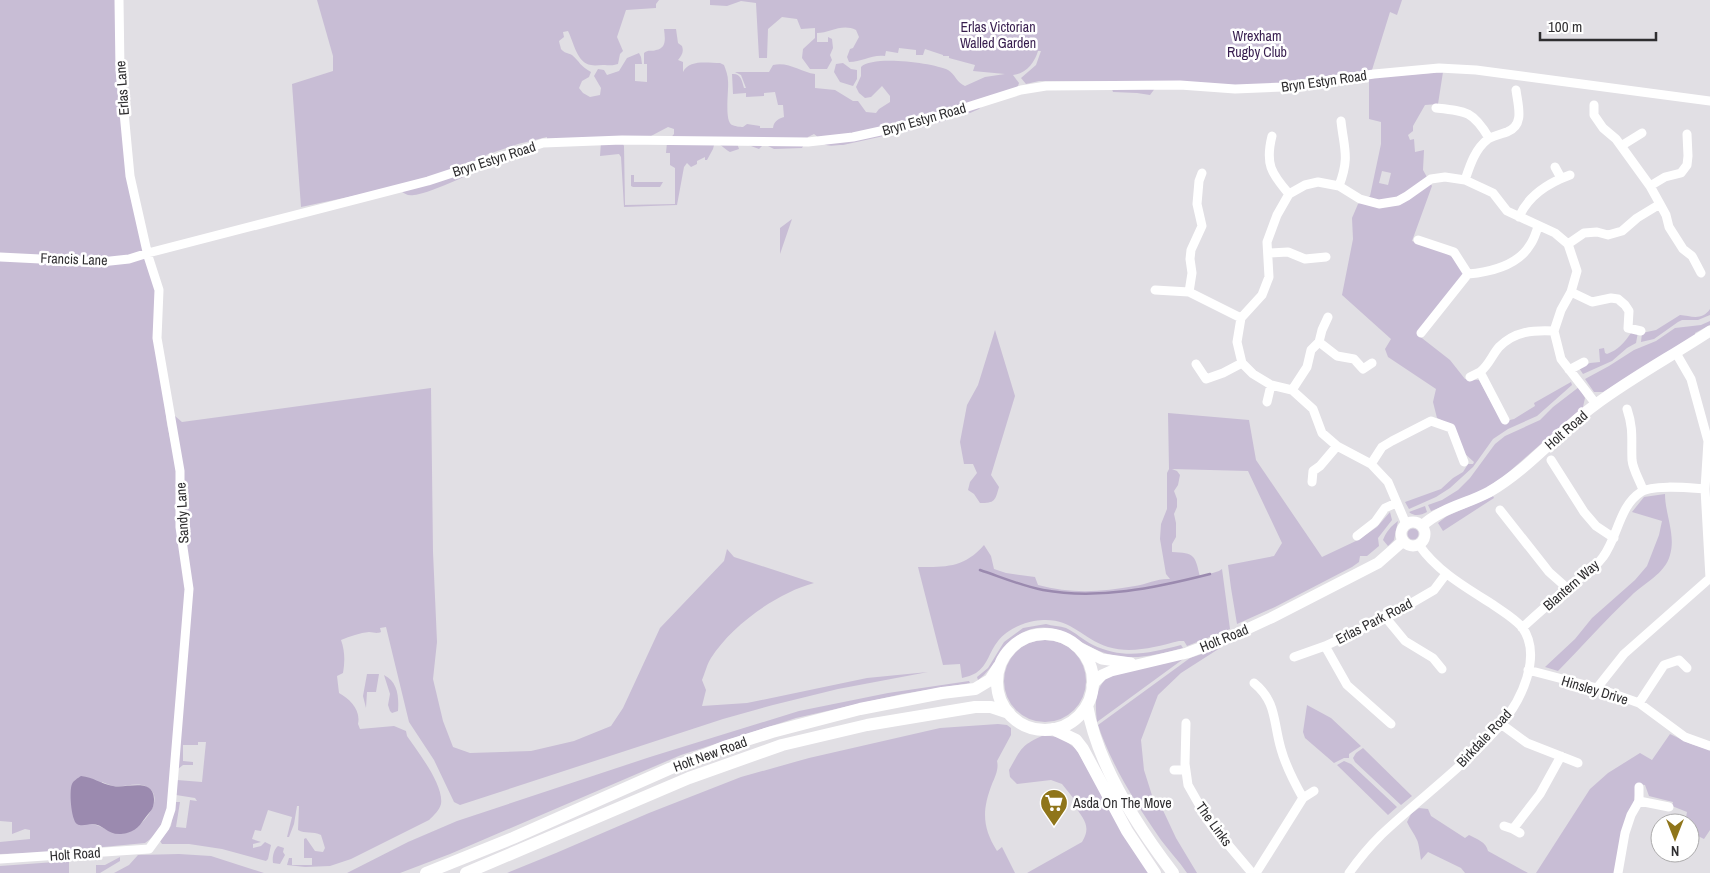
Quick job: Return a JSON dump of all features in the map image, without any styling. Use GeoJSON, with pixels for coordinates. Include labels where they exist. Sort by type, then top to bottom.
{"type":"FeatureCollection","features":[{"type":"Feature","properties":{"kind":"highway"},"geometry":{"type":"LineString","coordinates":[[1087,705],[1072,720],[1063,726],[1053,729],[1038,729],[1018,721],[1008,713],[998,691],[997,678],[999,666],[1005,654],[1014,644],[1039,634],[1052,634],[1065,638],[1084,654],[1092,674],[1092,685],[1087,705],[1090,724],[1098,749],[1112,779],[1155,849],[1173,873]]}},
{"type":"Feature","properties":{"kind":"highway","name":"Holt New Road"},"geometry":{"type":"LineString","coordinates":[[426,873],[513,838],[669,769],[724,747],[772,732],[860,710],[942,693],[975,689],[990,680],[999,666]]}},
{"type":"Feature","properties":{"kind":"highway","name":"Holt New Road"},"geometry":{"type":"LineString","coordinates":[[466,873],[689,778],[782,745],[867,725],[975,707],[991,707],[1008,713]]}},
{"type":"Feature","properties":{"kind":"highway"},"geometry":{"type":"LineString","coordinates":[[1053,729],[1076,740],[1083,748],[1127,831],[1155,873]]}},
{"type":"Feature","properties":{"kind":"main road","name":"Holt Road"},"geometry":{"type":"LineString","coordinates":[[1422,526],[1431,517],[1489,492],[1516,472],[1596,404],[1710,331]]}},
{"type":"Feature","properties":{"kind":"main road"},"geometry":{"type":"LineString","coordinates":[[1413,522],[1422,526],[1425,536],[1419,545],[1412,546],[1403,541],[1402,530],[1406,524],[1413,522]]}},
{"type":"Feature","properties":{"kind":"main road","name":"Holt Road"},"geometry":{"type":"LineString","coordinates":[[1092,685],[1102,675],[1111,670],[1167,659],[1204,648],[1271,618],[1378,563],[1403,541]]}},
{"type":"Feature","properties":{"kind":"main road","name":"Holt Road"},"geometry":{"type":"LineString","coordinates":[[1076,646],[1102,659],[1143,663]]}},
{"type":"Feature","properties":{"kind":"street","name":"Erlas Lane"},"geometry":{"type":"LineString","coordinates":[[119,0],[120,70],[130,176]]}},
{"type":"Feature","properties":{"kind":"street","name":"Bryn Estyn Road"},"geometry":{"type":"LineString","coordinates":[[148,253],[428,181],[543,143],[622,140],[808,142],[854,137],[917,123],[1020,90],[1046,86],[1180,85],[1235,89],[1283,87],[1374,74],[1439,68],[1476,70],[1710,102]]}},
{"type":"Feature","properties":{"kind":"street"},"geometry":{"type":"LineString","coordinates":[[1465,180],[1474,154],[1489,138],[1510,131],[1517,125],[1520,117],[1514,102],[1516,90]]}},
{"type":"Feature","properties":{"kind":"street"},"geometry":{"type":"LineString","coordinates":[[1594,105],[1592,116],[1616,139],[1650,186],[1666,215],[1669,227],[1683,249],[1692,256],[1695,270]]}},
{"type":"Feature","properties":{"kind":"street"},"geometry":{"type":"LineString","coordinates":[[1436,108],[1450,106],[1467,112],[1474,117],[1489,138]]}},
{"type":"Feature","properties":{"kind":"street"},"geometry":{"type":"LineString","coordinates":[[1339,186],[1344,172],[1347,152],[1341,121]]}},
{"type":"Feature","properties":{"kind":"street"},"geometry":{"type":"LineString","coordinates":[[1621,146],[1642,133]]}},
{"type":"Feature","properties":{"kind":"street"},"geometry":{"type":"LineString","coordinates":[[1650,186],[1665,177],[1681,172],[1687,165],[1686,134]]}},
{"type":"Feature","properties":{"kind":"street"},"geometry":{"type":"LineString","coordinates":[[1272,136],[1268,153],[1270,166],[1276,179],[1289,194]]}},
{"type":"Feature","properties":{"kind":"street"},"geometry":{"type":"LineString","coordinates":[[1519,218],[1525,204],[1540,191],[1566,176],[1555,168]]}},
{"type":"Feature","properties":{"kind":"street"},"geometry":{"type":"LineString","coordinates":[[1189,292],[1192,273],[1191,250],[1202,226],[1197,204],[1199,181],[1202,172]]}},
{"type":"Feature","properties":{"kind":"street","name":"Sandy Lane"},"geometry":{"type":"LineString","coordinates":[[130,176],[148,253],[159,290],[157,338],[180,471],[180,527],[189,589],[171,809],[165,827],[150,849]]}},
{"type":"Feature","properties":{"kind":"street"},"geometry":{"type":"LineString","coordinates":[[1406,524],[1388,482],[1371,464],[1336,446],[1322,433],[1313,409],[1292,390],[1271,385],[1253,374],[1242,363],[1238,342],[1241,318],[1262,295],[1270,277],[1267,242],[1277,215],[1289,194],[1305,185],[1318,182],[1339,186],[1360,199],[1379,204],[1398,201],[1430,179],[1445,177],[1465,180],[1492,193],[1507,211],[1555,234],[1568,244],[1577,270],[1571,292],[1561,310],[1554,331],[1561,359],[1596,404]]}},
{"type":"Feature","properties":{"kind":"street"},"geometry":{"type":"LineString","coordinates":[[1568,244],[1584,233],[1597,232],[1608,235],[1622,231],[1637,218],[1660,204]]}},
{"type":"Feature","properties":{"kind":"street"},"geometry":{"type":"LineString","coordinates":[[1421,333],[1468,274],[1484,273],[1520,257],[1530,245],[1538,227]]}},
{"type":"Feature","properties":{"kind":"street"},"geometry":{"type":"LineString","coordinates":[[1418,240],[1454,252],[1468,274]]}},
{"type":"Feature","properties":{"kind":"street"},"geometry":{"type":"LineString","coordinates":[[1268,253],[1288,252],[1305,259],[1326,257]]}},
{"type":"Feature","properties":{"kind":"street","name":"Francis Lane"},"geometry":{"type":"LineString","coordinates":[[0,257],[101,262],[129,259],[148,253]]}},
{"type":"Feature","properties":{"kind":"street"},"geometry":{"type":"LineString","coordinates":[[1155,290],[1189,292],[1241,318]]}},
{"type":"Feature","properties":{"kind":"street"},"geometry":{"type":"LineString","coordinates":[[1571,292],[1592,302],[1611,298],[1618,299],[1629,311],[1627,332],[1641,331]]}},
{"type":"Feature","properties":{"kind":"street"},"geometry":{"type":"LineString","coordinates":[[1292,390],[1307,367],[1311,350],[1318,342],[1328,317]]}},
{"type":"Feature","properties":{"kind":"street"},"geometry":{"type":"LineString","coordinates":[[1470,377],[1486,368],[1499,348],[1517,334],[1534,330],[1554,331]]}},
{"type":"Feature","properties":{"kind":"street"},"geometry":{"type":"LineString","coordinates":[[1318,342],[1336,356],[1354,359],[1364,373],[1372,363]]}},
{"type":"Feature","properties":{"kind":"street"},"geometry":{"type":"LineString","coordinates":[[1597,688],[1624,654],[1710,578],[1706,488],[1708,441],[1690,379],[1676,353]]}},
{"type":"Feature","properties":{"kind":"street"},"geometry":{"type":"LineString","coordinates":[[1569,370],[1584,362]]}},
{"type":"Feature","properties":{"kind":"street"},"geometry":{"type":"LineString","coordinates":[[1206,379],[1242,363]]}},
{"type":"Feature","properties":{"kind":"street"},"geometry":{"type":"LineString","coordinates":[[1196,364],[1206,379]]}},
{"type":"Feature","properties":{"kind":"street"},"geometry":{"type":"LineString","coordinates":[[1480,372],[1505,420]]}},
{"type":"Feature","properties":{"kind":"street"},"geometry":{"type":"LineString","coordinates":[[1203,389],[1206,379]]}},
{"type":"Feature","properties":{"kind":"street"},"geometry":{"type":"LineString","coordinates":[[1267,402],[1271,385]]}},
{"type":"Feature","properties":{"kind":"street"},"geometry":{"type":"LineString","coordinates":[[1627,409],[1626,420],[1633,438],[1632,462],[1643,490],[1671,487],[1706,488]]}},
{"type":"Feature","properties":{"kind":"street"},"geometry":{"type":"LineString","coordinates":[[1430,410],[1432,421]]}},
{"type":"Feature","properties":{"kind":"street"},"geometry":{"type":"LineString","coordinates":[[1371,464],[1382,447],[1432,421],[1452,428],[1464,462]]}},
{"type":"Feature","properties":{"kind":"street"},"geometry":{"type":"LineString","coordinates":[[1312,482],[1313,471],[1320,466],[1336,446]]}},
{"type":"Feature","properties":{"kind":"street"},"geometry":{"type":"LineString","coordinates":[[1550,460],[1584,512],[1596,526],[1614,538]]}},
{"type":"Feature","properties":{"kind":"street"},"geometry":{"type":"LineString","coordinates":[[1304,465],[1313,471]]}},
{"type":"Feature","properties":{"kind":"street","name":"Blantern Way"},"geometry":{"type":"LineString","coordinates":[[1522,628],[1603,557],[1614,538],[1625,509],[1632,499],[1643,490]]}},
{"type":"Feature","properties":{"kind":"street"},"geometry":{"type":"LineString","coordinates":[[1357,536],[1375,522],[1385,508],[1396,504]]}},
{"type":"Feature","properties":{"kind":"street"},"geometry":{"type":"LineString","coordinates":[[1501,517],[1549,572],[1567,588]]}},
{"type":"Feature","properties":{"kind":"street"},"geometry":{"type":"LineString","coordinates":[[1419,545],[1429,559],[1446,574],[1512,618],[1522,628]]}},
{"type":"Feature","properties":{"kind":"street","name":"Erlas Park Road"},"geometry":{"type":"LineString","coordinates":[[1294,657],[1325,646],[1386,618],[1434,590],[1446,574]]}},
{"type":"Feature","properties":{"kind":"street"},"geometry":{"type":"LineString","coordinates":[[1386,618],[1405,641],[1433,658],[1442,669]]}},
{"type":"Feature","properties":{"kind":"street","name":"Birkdale Road"},"geometry":{"type":"LineString","coordinates":[[1350,873],[1366,850],[1464,762],[1501,724],[1523,688],[1528,670],[1529,642],[1522,628]]}},
{"type":"Feature","properties":{"kind":"street"},"geometry":{"type":"LineString","coordinates":[[1325,646],[1347,685],[1391,724]]}},
{"type":"Feature","properties":{"kind":"street"},"geometry":{"type":"LineString","coordinates":[[1639,703],[1664,665],[1679,660],[1687,668]]}},
{"type":"Feature","properties":{"kind":"street","name":"Hinsley Drive"},"geometry":{"type":"LineString","coordinates":[[1528,670],[1597,688],[1639,703],[1685,737],[1710,746]]}},
{"type":"Feature","properties":{"kind":"street"},"geometry":{"type":"LineString","coordinates":[[1254,683],[1263,690],[1271,703],[1277,734],[1289,774],[1303,798]]}},
{"type":"Feature","properties":{"kind":"street"},"geometry":{"type":"LineString","coordinates":[[1501,724],[1527,743],[1578,762]]}},
{"type":"Feature","properties":{"kind":"street","name":"The Links"},"geometry":{"type":"LineString","coordinates":[[1189,729],[1186,770],[1188,785],[1209,822],[1254,873]]}},
{"type":"Feature","properties":{"kind":"street"},"geometry":{"type":"LineString","coordinates":[[1513,829],[1540,794],[1561,756]]}},
{"type":"Feature","properties":{"kind":"street"},"geometry":{"type":"LineString","coordinates":[[1174,770],[1186,770]]}},
{"type":"Feature","properties":{"kind":"street"},"geometry":{"type":"LineString","coordinates":[[1618,873],[1625,833],[1631,815],[1639,801],[1639,787]]}},
{"type":"Feature","properties":{"kind":"street"},"geometry":{"type":"LineString","coordinates":[[1254,873],[1303,798],[1314,790]]}},
{"type":"Feature","properties":{"kind":"street"},"geometry":{"type":"LineString","coordinates":[[1639,801],[1669,807]]}},
{"type":"Feature","properties":{"kind":"street","name":"Holt Road"},"geometry":{"type":"LineString","coordinates":[[0,859],[150,849]]}},
{"type":"Feature","properties":{"kind":"green space"},"geometry":{"type":"Polygon","coordinates":[[[0,0],[119,0],[130,176],[159,290],[157,338],[167,424],[177,470],[175,416],[182,422],[431,388],[433,552],[437,642],[433,679],[443,721],[453,747],[470,753],[531,751],[574,741],[611,726],[623,708],[660,628],[724,561],[727,549],[734,557],[814,583],[785,594],[756,612],[743,622],[720,646],[711,658],[702,680],[706,690],[702,706],[747,703],[867,678],[928,672],[838,689],[723,719],[460,805],[454,802],[434,760],[409,722],[386,627],[380,628],[381,632],[379,633],[362,633],[341,640],[344,661],[343,673],[337,676],[339,693],[354,706],[358,714],[360,729],[394,726],[406,731],[407,736],[434,778],[441,796],[440,806],[429,820],[351,859],[330,866],[305,867],[287,865],[289,858],[292,858],[292,865],[312,865],[312,858],[304,858],[304,839],[306,838],[315,851],[323,852],[325,848],[321,835],[298,830],[299,806],[297,806],[294,824],[289,837],[287,837],[292,817],[268,810],[261,831],[255,830],[252,839],[261,842],[253,844],[253,848],[261,846],[265,842],[271,845],[266,861],[222,849],[189,844],[162,844],[160,841],[171,826],[175,802],[180,802],[176,827],[186,828],[190,800],[197,801],[195,798],[176,795],[177,780],[202,782],[206,742],[198,742],[198,745],[183,745],[183,761],[193,762],[193,765],[183,765],[178,769],[164,819],[153,836],[145,843],[40,853],[0,854],[0,842],[30,839],[30,830],[25,829],[12,834],[12,822],[0,821],[0,0]],[[102,782],[92,824],[120,833],[131,831],[138,827],[150,813],[153,806],[155,799],[153,792],[143,785],[113,786],[102,782]]]}},
{"type":"Feature","properties":{"kind":"green space"},"geometry":{"type":"Polygon","coordinates":[[[317,0],[659,0],[656,8],[626,10],[617,37],[623,51],[620,54],[618,64],[594,65],[582,61],[576,52],[568,31],[563,32],[564,37],[559,41],[561,49],[572,55],[582,66],[591,72],[589,77],[582,81],[579,88],[583,93],[590,97],[600,95],[601,88],[594,76],[598,69],[604,70],[607,75],[619,71],[627,58],[639,53],[642,64],[635,64],[635,81],[647,82],[647,64],[644,64],[644,53],[660,49],[664,45],[664,29],[676,29],[678,43],[683,48],[678,60],[683,62],[683,72],[694,63],[720,63],[724,65],[728,79],[728,118],[732,125],[743,127],[747,124],[760,126],[760,128],[773,128],[777,121],[784,117],[783,105],[778,105],[775,92],[764,93],[764,96],[746,97],[746,93],[733,94],[732,74],[739,76],[744,88],[746,88],[741,75],[735,72],[769,72],[773,65],[784,64],[815,74],[815,88],[835,90],[853,101],[858,101],[866,112],[876,113],[890,102],[890,96],[882,86],[871,97],[865,98],[859,93],[856,87],[861,76],[861,67],[868,63],[903,61],[940,67],[948,70],[965,86],[985,77],[1005,74],[973,71],[975,65],[925,49],[923,55],[916,55],[916,50],[899,48],[898,53],[886,51],[885,56],[849,62],[847,57],[850,49],[853,48],[859,37],[856,30],[851,28],[817,33],[817,42],[828,42],[828,37],[832,39],[833,48],[830,55],[832,60],[827,69],[810,69],[802,58],[803,49],[815,38],[815,28],[801,29],[797,19],[782,17],[768,29],[767,58],[759,58],[756,3],[741,1],[727,6],[710,5],[710,0],[1402,0],[1397,15],[1390,12],[1372,70],[1283,87],[1097,81],[1039,81],[1026,84],[1021,78],[1036,65],[1041,51],[1038,51],[1035,59],[1026,70],[1013,75],[1019,83],[1017,89],[985,102],[979,109],[970,113],[956,115],[944,121],[920,128],[843,145],[826,145],[814,134],[808,137],[802,148],[774,149],[758,144],[762,146],[759,149],[743,143],[737,143],[739,149],[730,152],[716,144],[707,160],[705,160],[705,157],[691,167],[687,163],[684,167],[677,205],[624,207],[621,157],[619,154],[600,156],[601,142],[547,140],[547,137],[486,155],[487,158],[484,163],[476,171],[428,192],[408,195],[400,190],[372,192],[301,207],[292,84],[333,71],[333,56],[317,0]],[[668,127],[651,136],[622,142],[624,146],[625,205],[675,204],[675,168],[670,165],[670,153],[666,153],[667,142],[674,134],[674,129],[668,127]]]}},
{"type":"Feature","properties":{"kind":"green space"},"geometry":{"type":"Polygon","coordinates":[[[843,63],[851,69],[857,70],[857,79],[853,86],[840,82],[834,72],[836,64],[843,63]]]}},
{"type":"Feature","properties":{"kind":"green space"},"geometry":{"type":"Polygon","coordinates":[[[1443,72],[1438,104],[1425,105],[1413,126],[1413,131],[1408,135],[1410,140],[1414,139],[1415,152],[1424,150],[1423,170],[1432,186],[1412,241],[1443,251],[1460,265],[1464,273],[1418,335],[1450,360],[1465,379],[1479,380],[1502,422],[1514,419],[1535,406],[1534,403],[1571,382],[1572,385],[1537,416],[1508,429],[1493,439],[1473,467],[1450,488],[1436,497],[1409,509],[1405,502],[1441,489],[1463,472],[1468,464],[1473,464],[1474,462],[1464,453],[1449,424],[1437,418],[1433,402],[1436,389],[1388,357],[1385,349],[1391,339],[1342,295],[1353,239],[1352,218],[1358,204],[1370,196],[1381,144],[1381,122],[1369,119],[1369,78],[1443,72]],[[1382,171],[1379,183],[1388,185],[1391,173],[1382,171]]]}},
{"type":"Feature","properties":{"kind":"green space"},"geometry":{"type":"Polygon","coordinates":[[[1111,86],[1156,87],[1150,95],[1113,92],[1111,86]]]}},
{"type":"Feature","properties":{"kind":"green space"},"geometry":{"type":"Polygon","coordinates":[[[631,175],[634,175],[634,182],[663,182],[660,187],[633,187],[631,186],[631,175]]]}},
{"type":"Feature","properties":{"kind":"green space"},"geometry":{"type":"Polygon","coordinates":[[[792,219],[780,254],[780,228],[792,219]]]}},
{"type":"Feature","properties":{"kind":"green space"},"geometry":{"type":"Polygon","coordinates":[[[1710,309],[1710,315],[1698,320],[1682,320],[1654,339],[1641,342],[1642,333],[1656,330],[1680,315],[1700,316],[1707,313],[1710,309]]]}},
{"type":"Feature","properties":{"kind":"green space"},"geometry":{"type":"Polygon","coordinates":[[[1710,321],[1710,325],[1695,333],[1695,337],[1603,392],[1594,392],[1585,379],[1634,350],[1656,341],[1675,328],[1701,325],[1710,321]]]}},
{"type":"Feature","properties":{"kind":"green space"},"geometry":{"type":"Polygon","coordinates":[[[995,330],[1015,396],[991,475],[999,487],[992,502],[980,503],[974,494],[968,490],[970,482],[977,473],[973,464],[964,464],[960,442],[967,405],[978,385],[995,330]]]}},
{"type":"Feature","properties":{"kind":"green space"},"geometry":{"type":"Polygon","coordinates":[[[1638,332],[1636,343],[1612,361],[1583,374],[1579,368],[1590,363],[1600,362],[1599,349],[1604,348],[1607,354],[1620,346],[1631,333],[1638,332]]]}},
{"type":"Feature","properties":{"kind":"green space"},"geometry":{"type":"Polygon","coordinates":[[[1579,387],[1585,398],[1583,407],[1502,478],[1478,493],[1431,511],[1428,505],[1442,500],[1458,490],[1470,478],[1495,444],[1505,436],[1540,420],[1553,407],[1579,387]]]}},
{"type":"Feature","properties":{"kind":"green space"},"geometry":{"type":"Polygon","coordinates":[[[1168,413],[1249,420],[1256,460],[1322,557],[1358,540],[1377,527],[1390,512],[1392,520],[1378,538],[1379,546],[1367,556],[1360,556],[1359,562],[1352,567],[1275,607],[1237,624],[1228,565],[1274,556],[1282,543],[1248,471],[1172,469],[1180,475],[1178,485],[1174,491],[1177,507],[1174,514],[1176,537],[1172,544],[1172,552],[1185,553],[1193,557],[1200,577],[1222,569],[1230,629],[1187,646],[1184,641],[1179,641],[1144,649],[1126,650],[1098,643],[1074,628],[1057,621],[1034,621],[1014,628],[1001,637],[980,670],[968,677],[962,678],[960,664],[943,665],[918,567],[954,565],[977,553],[984,545],[991,556],[994,569],[1006,573],[1035,577],[1038,585],[1050,588],[1074,591],[1099,591],[1170,579],[1166,574],[1160,539],[1161,524],[1167,509],[1167,473],[1169,469],[1168,413]]]}},
{"type":"Feature","properties":{"kind":"green space"},"geometry":{"type":"Polygon","coordinates":[[[1665,494],[1672,547],[1664,568],[1621,605],[1558,671],[1545,667],[1575,639],[1592,618],[1635,580],[1647,566],[1659,535],[1662,521],[1632,512],[1644,497],[1665,494]]]}},
{"type":"Feature","properties":{"kind":"green space"},"geometry":{"type":"Polygon","coordinates":[[[1493,496],[1494,498],[1443,531],[1438,523],[1447,516],[1493,496]]]}},
{"type":"Feature","properties":{"kind":"green space"},"geometry":{"type":"Polygon","coordinates":[[[1425,506],[1427,512],[1422,514],[1416,515],[1409,512],[1425,506]]]}},
{"type":"Feature","properties":{"kind":"green space"},"geometry":{"type":"Polygon","coordinates":[[[1398,521],[1394,540],[1388,546],[1383,540],[1389,529],[1398,521]]]}},
{"type":"Feature","properties":{"kind":"green space"},"geometry":{"type":"Polygon","coordinates":[[[1413,528],[1419,534],[1413,540],[1407,534],[1413,528]]]}},
{"type":"Feature","properties":{"kind":"green space"},"geometry":{"type":"Polygon","coordinates":[[[1046,624],[1066,628],[1104,650],[1126,654],[1137,654],[1181,645],[1183,648],[1146,656],[1118,656],[1097,650],[1059,630],[1038,628],[1026,631],[1012,640],[978,680],[977,677],[988,668],[1004,642],[1023,628],[1046,624]]]}},
{"type":"Feature","properties":{"kind":"green space"},"geometry":{"type":"Polygon","coordinates":[[[1045,640],[1061,643],[1074,652],[1083,665],[1086,681],[1083,697],[1074,710],[1061,719],[1045,722],[1029,719],[1016,710],[1007,697],[1004,681],[1007,665],[1016,652],[1029,643],[1045,640]]]}},
{"type":"Feature","properties":{"kind":"green space"},"geometry":{"type":"Polygon","coordinates":[[[1220,648],[1181,673],[1158,695],[1141,740],[1144,770],[1156,808],[1161,806],[1176,838],[1197,873],[1187,873],[1161,840],[1134,799],[1117,770],[1098,725],[1190,658],[1220,648]]]}},
{"type":"Feature","properties":{"kind":"green space"},"geometry":{"type":"Polygon","coordinates":[[[1186,657],[1097,722],[1098,691],[1110,675],[1186,657]]]}},
{"type":"Feature","properties":{"kind":"green space"},"geometry":{"type":"Polygon","coordinates":[[[367,674],[379,674],[376,692],[367,692],[366,708],[363,696],[367,674]]]}},
{"type":"Feature","properties":{"kind":"green space"},"geometry":{"type":"Polygon","coordinates":[[[384,675],[389,678],[397,690],[398,711],[392,713],[388,705],[390,694],[384,675]]]}},
{"type":"Feature","properties":{"kind":"green space"},"geometry":{"type":"Polygon","coordinates":[[[969,681],[970,683],[902,694],[796,718],[681,755],[450,854],[400,873],[347,873],[408,842],[457,821],[650,757],[799,711],[888,693],[969,681]]]}},
{"type":"Feature","properties":{"kind":"green space"},"geometry":{"type":"Polygon","coordinates":[[[1307,705],[1331,718],[1361,746],[1349,754],[1349,758],[1344,758],[1334,763],[1305,738],[1303,732],[1307,705]]]}},
{"type":"Feature","properties":{"kind":"green space"},"geometry":{"type":"Polygon","coordinates":[[[1007,725],[1011,728],[1011,735],[997,761],[996,773],[986,802],[985,818],[988,834],[992,842],[997,851],[1002,847],[1015,873],[507,873],[649,813],[741,777],[809,758],[940,728],[1007,725]]]}},
{"type":"Feature","properties":{"kind":"green space"},"geometry":{"type":"Polygon","coordinates":[[[1670,734],[1710,750],[1710,830],[1704,839],[1700,837],[1700,813],[1687,813],[1672,806],[1673,802],[1649,796],[1645,785],[1637,784],[1615,873],[1536,873],[1590,789],[1608,773],[1640,753],[1652,760],[1670,734]]]}},
{"type":"Feature","properties":{"kind":"green space"},"geometry":{"type":"Polygon","coordinates":[[[1044,735],[1062,738],[1076,749],[1149,873],[1027,873],[1082,842],[1086,831],[1085,823],[1075,806],[1078,804],[1062,784],[1051,780],[1017,784],[1010,777],[1009,770],[1022,748],[1044,735]]]}},
{"type":"Feature","properties":{"kind":"green space"},"geometry":{"type":"Polygon","coordinates":[[[1363,748],[1412,796],[1401,805],[1355,762],[1353,758],[1363,748]]]}},
{"type":"Feature","properties":{"kind":"green space"},"geometry":{"type":"Polygon","coordinates":[[[1344,761],[1351,764],[1397,807],[1388,815],[1337,765],[1344,761]]]}},
{"type":"Feature","properties":{"kind":"green space"},"geometry":{"type":"Polygon","coordinates":[[[1419,808],[1428,809],[1431,816],[1465,838],[1469,835],[1478,839],[1485,845],[1488,851],[1528,873],[1465,873],[1461,868],[1428,852],[1421,860],[1418,842],[1407,822],[1411,814],[1419,808]]]}},
{"type":"Feature","properties":{"kind":"green space"},"geometry":{"type":"Polygon","coordinates":[[[278,846],[284,848],[283,852],[285,855],[280,864],[273,863],[275,849],[278,846]]]}},
{"type":"Feature","properties":{"kind":"green space"},"geometry":{"type":"Polygon","coordinates":[[[179,854],[211,856],[264,873],[114,873],[129,865],[138,855],[179,854]]]}},
{"type":"Feature","properties":{"kind":"green space"},"geometry":{"type":"Polygon","coordinates":[[[120,857],[120,861],[100,873],[96,873],[96,865],[105,865],[120,857]]]}},
{"type":"Feature","properties":{"kind":"green space"},"geometry":{"type":"Polygon","coordinates":[[[69,861],[69,873],[0,873],[0,866],[69,861]]]}},
{"type":"Feature","properties":{"kind":"shaded area"},"geometry":{"type":"Polygon","coordinates":[[[81,776],[118,787],[138,785],[149,788],[154,799],[152,808],[137,827],[127,833],[115,834],[92,824],[79,825],[73,817],[71,787],[81,776]]]}},
{"type":"Feature","properties":{"kind":"waterway"},"geometry":{"type":"LineString","coordinates":[[980,570],[1019,584],[1043,590],[1085,594],[1147,588],[1210,574]]}},
{"type":"Feature","properties":{"kind":"place","name":"Asda On The Move"},"geometry":{"type":"Point","coordinates":[1054,827]}},
{"type":"Feature","properties":{"kind":"park label","name":"Erlas Victorian Walled Garden"},"geometry":{"type":"Point","coordinates":[998,36]}},
{"type":"Feature","properties":{"kind":"park label","name":"Wrexham Rugby Club"},"geometry":{"type":"Point","coordinates":[1257,44]}}]}
